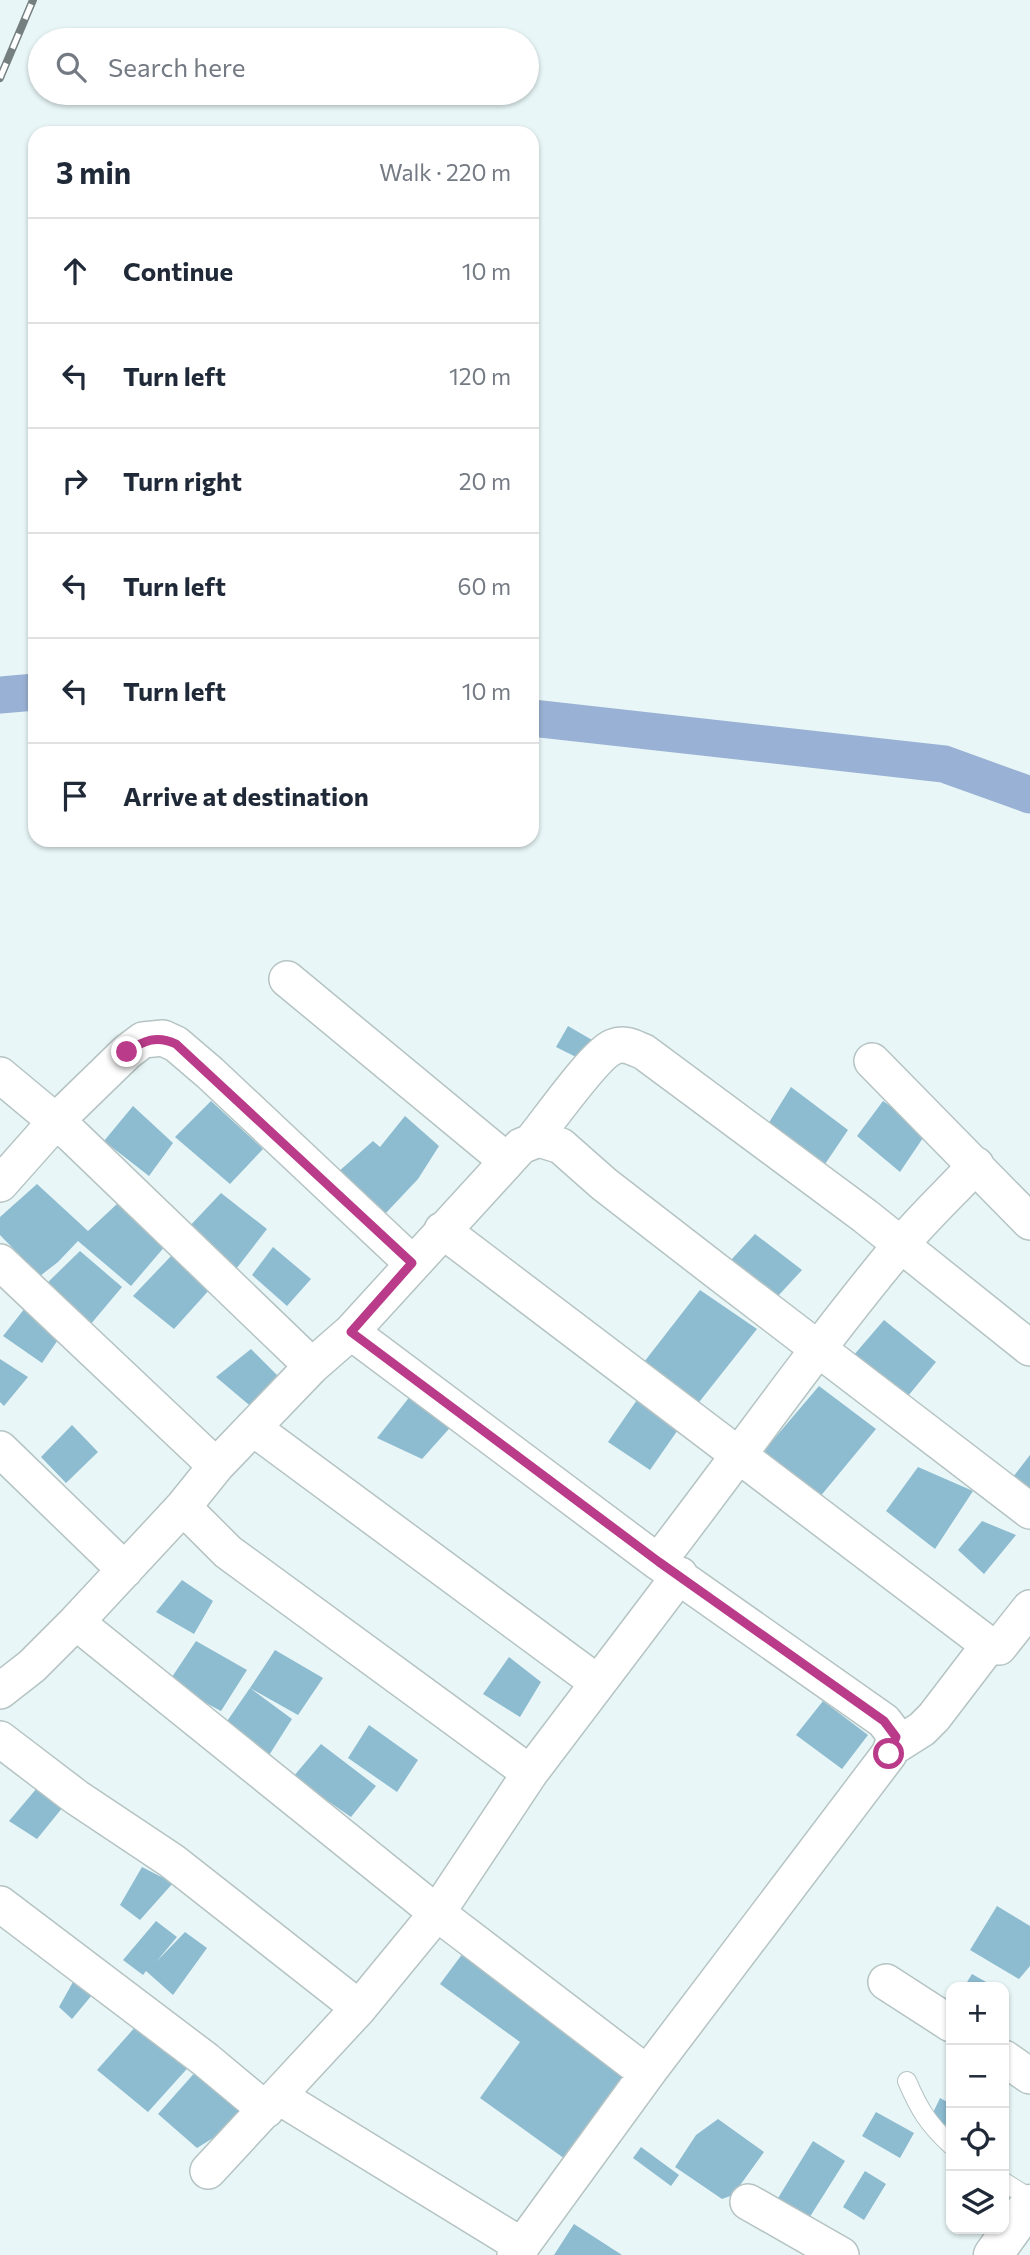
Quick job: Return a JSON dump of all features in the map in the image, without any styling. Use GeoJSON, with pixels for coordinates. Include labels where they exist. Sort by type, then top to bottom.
{"type":"FeatureCollection","features":[{"type":"Feature","properties":{"kind":"street"},"geometry":{"type":"LineString","coordinates":[[287,979],[519,1152]]}},
{"type":"Feature","properties":{"kind":"street"},"geometry":{"type":"LineString","coordinates":[[0,1184],[56,1121],[127,1052],[143,1040],[163,1038],[176,1044],[210,1073],[412,1263]]}},
{"type":"Feature","properties":{"kind":"street"},"geometry":{"type":"LineString","coordinates":[[7,1671],[32,1666],[76,1622],[183,1507],[216,1466],[312,1366],[351,1332],[442,1230],[519,1152],[598,1057],[613,1047],[627,1045],[644,1052],[901,1245],[1030,1348]]}},
{"type":"Feature","properties":{"kind":"street"},"geometry":{"type":"LineString","coordinates":[[872,1060],[1030,1222]]}},
{"type":"Feature","properties":{"kind":"street"},"geometry":{"type":"LineString","coordinates":[[0,1075],[56,1121],[312,1366]]}},
{"type":"Feature","properties":{"kind":"street"},"geometry":{"type":"LineString","coordinates":[[519,1152],[540,1139],[561,1146],[615,1192],[1030,1511]]}},
{"type":"Feature","properties":{"kind":"street"},"geometry":{"type":"LineString","coordinates":[[208,2171],[359,2008],[437,1913],[530,1773],[598,1683],[740,1455],[817,1349],[901,1245],[976,1165]]}},
{"type":"Feature","properties":{"kind":"street"},"geometry":{"type":"LineString","coordinates":[[442,1230],[989,1645],[999,1647],[1030,1608]]}},
{"type":"Feature","properties":{"kind":"street"},"geometry":{"type":"LineString","coordinates":[[0,1262],[216,1466]]}},
{"type":"Feature","properties":{"kind":"street"},"geometry":{"type":"LineString","coordinates":[[0,1904],[206,2060],[272,2103],[518,2251],[649,2071],[892,1748],[896,1737],[884,1721],[669,1568],[351,1332]]}},
{"type":"Feature","properties":{"kind":"street"},"geometry":{"type":"LineString","coordinates":[[253,1428],[598,1683]]}},
{"type":"Feature","properties":{"kind":"street"},"geometry":{"type":"LineString","coordinates":[[0,1449],[125,1570]]}},
{"type":"Feature","properties":{"kind":"street"},"geometry":{"type":"LineString","coordinates":[[183,1507],[228,1552],[530,1773]]}},
{"type":"Feature","properties":{"kind":"street"},"geometry":{"type":"LineString","coordinates":[[76,1622],[437,1913],[640,2068],[649,2071]]}},
{"type":"Feature","properties":{"kind":"street"},"geometry":{"type":"LineString","coordinates":[[892,1748],[922,1729],[934,1717],[989,1645]]}},
{"type":"Feature","properties":{"kind":"street"},"geometry":{"type":"LineString","coordinates":[[0,1739],[76,1797],[172,1861],[359,2008]]}},
{"type":"Feature","properties":{"kind":"street"},"geometry":{"type":"LineString","coordinates":[[886,1982],[946,2021]]}},
{"type":"Feature","properties":{"kind":"street"},"geometry":{"type":"LineString","coordinates":[[1009,2062],[1030,2076]]}},
{"type":"Feature","properties":{"kind":"street"},"geometry":{"type":"LineString","coordinates":[[748,2202],[841,2255]]}},
{"type":"Feature","properties":{"kind":"street"},"geometry":{"type":"LineString","coordinates":[[993,2255],[1030,2204]]}},
{"type":"Feature","properties":{"kind":"lane"},"geometry":{"type":"LineString","coordinates":[[907,2081],[921,2113],[946,2141]]}},
{"type":"Feature","properties":{"kind":"lane"},"geometry":{"type":"LineString","coordinates":[[1009,2185],[1030,2199]]}},
{"type":"Feature","properties":{"kind":"building"},"geometry":{"type":"Polygon","coordinates":[[[568,1026],[599,1044],[592,1065],[556,1047],[568,1026]]]}},
{"type":"Feature","properties":{"kind":"building"},"geometry":{"type":"Polygon","coordinates":[[[791,1087],[848,1130],[821,1170],[765,1129],[791,1087]]]}},
{"type":"Feature","properties":{"kind":"building"},"geometry":{"type":"Polygon","coordinates":[[[211,1101],[263,1149],[230,1184],[175,1137],[211,1101]]]}},
{"type":"Feature","properties":{"kind":"building"},"geometry":{"type":"Polygon","coordinates":[[[883,1101],[927,1132],[900,1172],[857,1136],[883,1101]]]}},
{"type":"Feature","properties":{"kind":"building"},"geometry":{"type":"Polygon","coordinates":[[[133,1106],[173,1143],[149,1176],[104,1141],[133,1106]]]}},
{"type":"Feature","properties":{"kind":"building"},"geometry":{"type":"Polygon","coordinates":[[[405,1116],[439,1146],[418,1179],[385,1214],[337,1173],[373,1141],[380,1147],[405,1116]]]}},
{"type":"Feature","properties":{"kind":"building"},"geometry":{"type":"Polygon","coordinates":[[[37,1184],[88,1231],[117,1204],[166,1245],[131,1286],[78,1241],[40,1276],[0,1235],[0,1217],[37,1184]]]}},
{"type":"Feature","properties":{"kind":"building"},"geometry":{"type":"Polygon","coordinates":[[[221,1193],[267,1229],[233,1273],[186,1230],[221,1193]]]}},
{"type":"Feature","properties":{"kind":"building"},"geometry":{"type":"Polygon","coordinates":[[[755,1234],[802,1270],[766,1309],[719,1273],[755,1234]]]}},
{"type":"Feature","properties":{"kind":"building"},"geometry":{"type":"Polygon","coordinates":[[[273,1247],[311,1279],[287,1306],[252,1275],[273,1247]]]}},
{"type":"Feature","properties":{"kind":"building"},"geometry":{"type":"Polygon","coordinates":[[[80,1251],[122,1287],[90,1325],[43,1287],[80,1251]]]}},
{"type":"Feature","properties":{"kind":"building"},"geometry":{"type":"Polygon","coordinates":[[[172,1255],[211,1288],[174,1329],[133,1296],[172,1255]]]}},
{"type":"Feature","properties":{"kind":"building"},"geometry":{"type":"Polygon","coordinates":[[[700,1290],[757,1329],[696,1406],[634,1375],[700,1290]]]}},
{"type":"Feature","properties":{"kind":"building"},"geometry":{"type":"Polygon","coordinates":[[[25,1308],[62,1334],[42,1363],[3,1336],[25,1308]]]}},
{"type":"Feature","properties":{"kind":"building"},"geometry":{"type":"Polygon","coordinates":[[[884,1320],[936,1362],[908,1396],[853,1356],[884,1320]]]}},
{"type":"Feature","properties":{"kind":"building"},"geometry":{"type":"Polygon","coordinates":[[[251,1349],[291,1389],[260,1414],[216,1377],[251,1349]]]}},
{"type":"Feature","properties":{"kind":"building"},"geometry":{"type":"Polygon","coordinates":[[[0,1359],[28,1377],[4,1406],[0,1402],[0,1359]]]}},
{"type":"Feature","properties":{"kind":"building"},"geometry":{"type":"Polygon","coordinates":[[[819,1386],[876,1429],[819,1498],[757,1459],[819,1386]]]}},
{"type":"Feature","properties":{"kind":"building"},"geometry":{"type":"Polygon","coordinates":[[[415,1390],[456,1421],[422,1459],[377,1438],[415,1390]]]}},
{"type":"Feature","properties":{"kind":"building"},"geometry":{"type":"Polygon","coordinates":[[[639,1397],[682,1424],[650,1470],[608,1442],[639,1397]]]}},
{"type":"Feature","properties":{"kind":"building"},"geometry":{"type":"Polygon","coordinates":[[[72,1425],[98,1452],[66,1483],[41,1457],[72,1425]]]}},
{"type":"Feature","properties":{"kind":"building"},"geometry":{"type":"Polygon","coordinates":[[[1030,1455],[1030,1511],[1003,1490],[1030,1455]]]}},
{"type":"Feature","properties":{"kind":"building"},"geometry":{"type":"Polygon","coordinates":[[[918,1467],[973,1491],[935,1549],[886,1511],[918,1467]]]}},
{"type":"Feature","properties":{"kind":"building"},"geometry":{"type":"Polygon","coordinates":[[[982,1521],[1016,1535],[984,1574],[958,1550],[982,1521]]]}},
{"type":"Feature","properties":{"kind":"building"},"geometry":{"type":"Polygon","coordinates":[[[182,1580],[213,1601],[194,1634],[156,1612],[182,1580]]]}},
{"type":"Feature","properties":{"kind":"building"},"geometry":{"type":"Polygon","coordinates":[[[196,1641],[247,1670],[221,1711],[168,1683],[196,1641]]]}},
{"type":"Feature","properties":{"kind":"building"},"geometry":{"type":"Polygon","coordinates":[[[275,1650],[323,1678],[298,1715],[250,1688],[275,1650]]]}},
{"type":"Feature","properties":{"kind":"building"},"geometry":{"type":"Polygon","coordinates":[[[509,1657],[541,1682],[520,1717],[483,1694],[509,1657]]]}},
{"type":"Feature","properties":{"kind":"building"},"geometry":{"type":"Polygon","coordinates":[[[250,1688],[292,1719],[266,1760],[223,1727],[250,1688]]]}},
{"type":"Feature","properties":{"kind":"building"},"geometry":{"type":"Polygon","coordinates":[[[823,1701],[868,1735],[842,1769],[796,1735],[823,1701]]]}},
{"type":"Feature","properties":{"kind":"building"},"geometry":{"type":"Polygon","coordinates":[[[369,1725],[418,1760],[397,1792],[348,1758],[369,1725]]]}},
{"type":"Feature","properties":{"kind":"building"},"geometry":{"type":"Polygon","coordinates":[[[321,1744],[376,1786],[351,1817],[293,1777],[321,1744]]]}},
{"type":"Feature","properties":{"kind":"building"},"geometry":{"type":"Polygon","coordinates":[[[37,1788],[63,1807],[37,1839],[9,1821],[37,1788]]]}},
{"type":"Feature","properties":{"kind":"building"},"geometry":{"type":"Polygon","coordinates":[[[142,1867],[173,1883],[140,1920],[120,1905],[142,1867]]]}},
{"type":"Feature","properties":{"kind":"building"},"geometry":{"type":"Polygon","coordinates":[[[997,1906],[1030,1926],[1030,1966],[1019,1979],[970,1950],[997,1906]]]}},
{"type":"Feature","properties":{"kind":"building"},"geometry":{"type":"Polygon","coordinates":[[[156,1921],[177,1937],[156,1962],[185,1932],[207,1948],[173,1995],[146,1971],[143,1975],[123,1960],[156,1921]]]}},
{"type":"Feature","properties":{"kind":"building"},"geometry":{"type":"Polygon","coordinates":[[[469,1945],[640,2068],[572,2164],[480,2098],[520,2042],[440,1984],[469,1945]]]}},
{"type":"Feature","properties":{"kind":"building"},"geometry":{"type":"Polygon","coordinates":[[[78,1973],[97,1989],[72,2019],[59,2007],[78,1973]]]}},
{"type":"Feature","properties":{"kind":"building"},"geometry":{"type":"Polygon","coordinates":[[[972,1974],[986,1982],[967,1982],[972,1974]]]}},
{"type":"Feature","properties":{"kind":"building"},"geometry":{"type":"Polygon","coordinates":[[[137,2025],[194,2061],[148,2112],[97,2070],[137,2025]]]}},
{"type":"Feature","properties":{"kind":"building"},"geometry":{"type":"Polygon","coordinates":[[[206,2060],[250,2099],[221,2133],[197,2148],[158,2114],[206,2060]]]}},
{"type":"Feature","properties":{"kind":"building"},"geometry":{"type":"Polygon","coordinates":[[[940,2098],[946,2101],[946,2125],[931,2117],[940,2098]]]}},
{"type":"Feature","properties":{"kind":"building"},"geometry":{"type":"Polygon","coordinates":[[[876,2112],[914,2133],[900,2158],[862,2136],[876,2112]]]}},
{"type":"Feature","properties":{"kind":"building"},"geometry":{"type":"Polygon","coordinates":[[[718,2119],[764,2152],[733,2195],[722,2199],[675,2167],[696,2135],[718,2119]]]}},
{"type":"Feature","properties":{"kind":"building"},"geometry":{"type":"Polygon","coordinates":[[[813,2141],[845,2161],[806,2223],[775,2203],[813,2141]]]}},
{"type":"Feature","properties":{"kind":"building"},"geometry":{"type":"Polygon","coordinates":[[[641,2147],[679,2175],[671,2186],[633,2158],[641,2147]]]}},
{"type":"Feature","properties":{"kind":"building"},"geometry":{"type":"Polygon","coordinates":[[[865,2171],[886,2184],[864,2220],[843,2207],[865,2171]]]}},
{"type":"Feature","properties":{"kind":"building"},"geometry":{"type":"Polygon","coordinates":[[[574,2224],[622,2255],[554,2255],[574,2224]]]}},
{"type":"Feature","properties":{"kind":"waterway"},"geometry":{"type":"LineString","coordinates":[[0,695],[28,693]]}},
{"type":"Feature","properties":{"kind":"waterway"},"geometry":{"type":"LineString","coordinates":[[539,719],[944,764],[1030,795]]}},
{"type":"Feature","properties":{"kind":"railway"},"geometry":{"type":"LineString","coordinates":[[0,78],[33,0]]}},
{"type":"Feature","properties":{"kind":"route"},"geometry":{"type":"LineString","coordinates":[[127,1052],[143,1040],[163,1038],[176,1044],[412,1263],[351,1332],[659,1562],[680,1574],[884,1721],[896,1737],[889,1754]]}}]}
